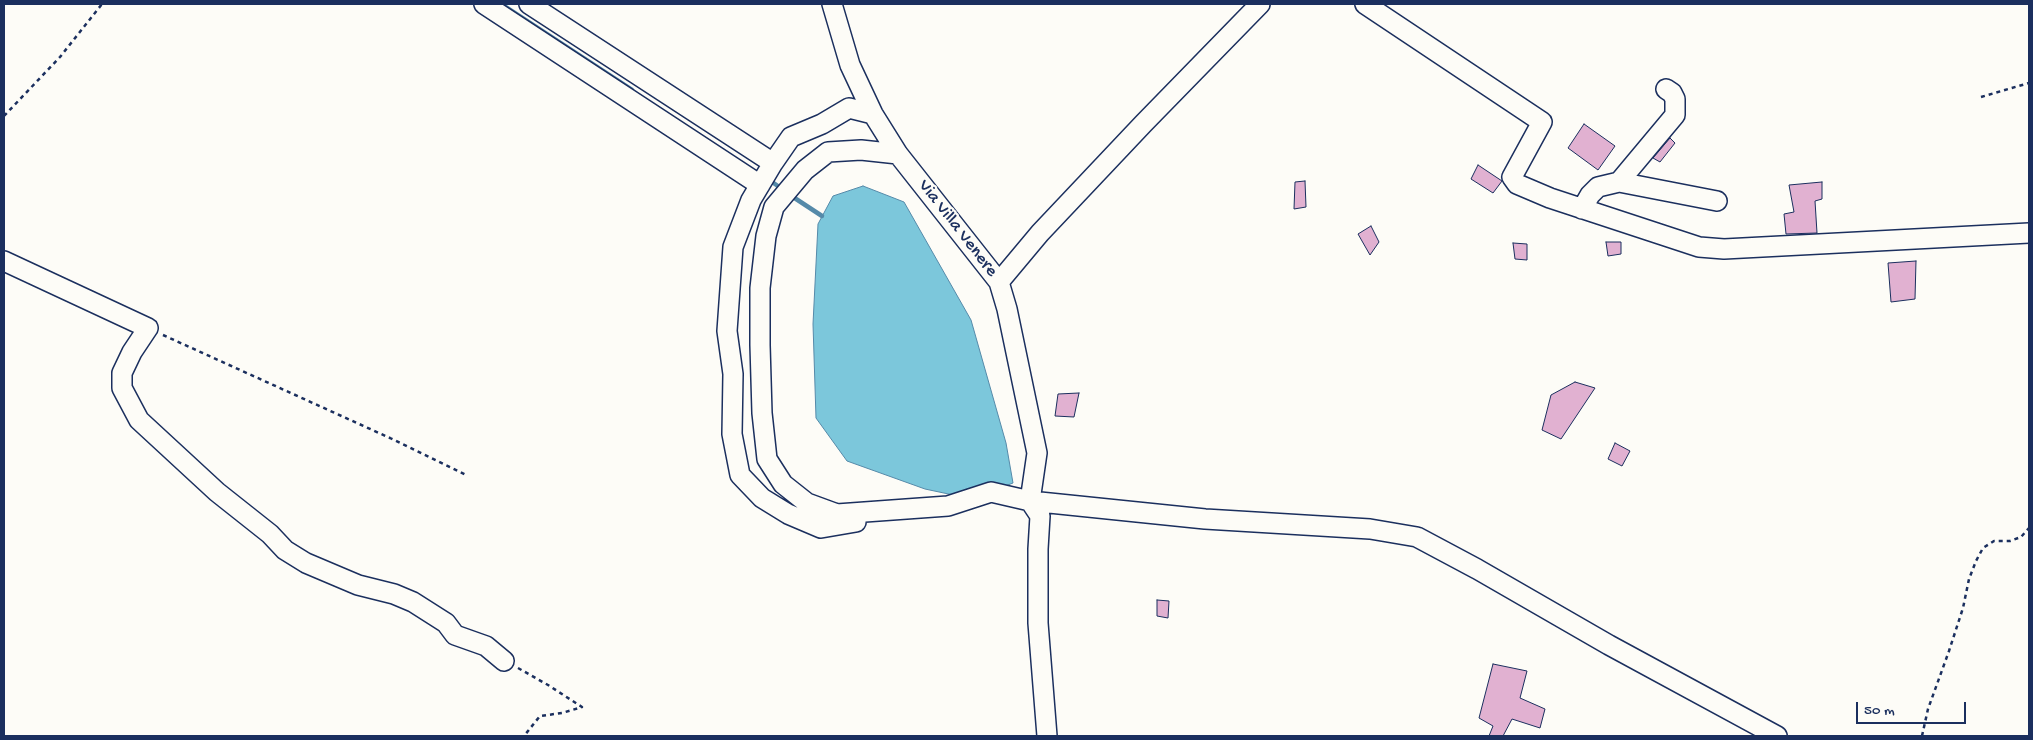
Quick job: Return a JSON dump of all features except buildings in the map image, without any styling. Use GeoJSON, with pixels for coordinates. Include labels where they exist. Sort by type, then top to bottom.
{"type":"FeatureCollection","features":[{"type":"Feature","properties":{"kind":"street"},"geometry":{"type":"LineString","coordinates":[[484,4],[766,176]]}},
{"type":"Feature","properties":{"kind":"street"},"geometry":{"type":"LineString","coordinates":[[529,4],[766,176]]}},
{"type":"Feature","properties":{"kind":"street","name":"Via Villa Venere"},"geometry":{"type":"LineString","coordinates":[[832,4],[850,65],[873,114],[898,154],[999,282],[1007,309],[1037,453],[1030,501]]}},
{"type":"Feature","properties":{"kind":"street"},"geometry":{"type":"LineString","coordinates":[[999,282],[1068,204],[1260,4]]}},
{"type":"Feature","properties":{"kind":"street"},"geometry":{"type":"LineString","coordinates":[[1365,4],[1542,122],[1512,177],[1516,184],[1582,209],[1699,247],[1724,249],[2029,233]]}},
{"type":"Feature","properties":{"kind":"street"},"geometry":{"type":"LineString","coordinates":[[1619,182],[1675,115],[1675,99],[1666,88]]}},
{"type":"Feature","properties":{"kind":"street"},"geometry":{"type":"LineString","coordinates":[[873,114],[849,108],[822,124],[791,137],[751,200],[733,247],[727,331],[733,374],[732,434],[740,475],[762,498],[788,514],[821,528],[862,521],[911,509]]}},
{"type":"Feature","properties":{"kind":"street"},"geometry":{"type":"LineString","coordinates":[[898,154],[861,150],[828,152],[806,170],[774,207],[766,236],[760,288],[760,345],[762,413],[767,459],[783,484],[807,503],[836,514],[948,506],[991,492],[1030,501],[1205,519],[1370,529],[1417,537],[1477,569],[1609,646],[1777,736]]}},
{"type":"Feature","properties":{"kind":"street"},"geometry":{"type":"LineString","coordinates":[[1582,209],[1590,195],[1598,187],[1619,182],[1717,201]]}},
{"type":"Feature","properties":{"kind":"street"},"geometry":{"type":"LineString","coordinates":[[4,261],[148,328],[132,352],[122,373],[122,388],[139,420],[217,492],[270,534],[285,550],[306,563],[358,585],[394,594],[413,602],[446,623],[455,635],[486,646],[504,661]]}},
{"type":"Feature","properties":{"kind":"street"},"geometry":{"type":"LineString","coordinates":[[1030,501],[1040,516],[1038,623],[1047,736]]}},
{"type":"Feature","properties":{"kind":"path"},"geometry":{"type":"LineString","coordinates":[[4,116],[60,57],[102,4]]}},
{"type":"Feature","properties":{"kind":"path"},"geometry":{"type":"LineString","coordinates":[[1981,97],[2029,83]]}},
{"type":"Feature","properties":{"kind":"path"},"geometry":{"type":"LineString","coordinates":[[148,328],[390,438],[466,475]]}},
{"type":"Feature","properties":{"kind":"path"},"geometry":{"type":"LineString","coordinates":[[1922,736],[1928,709],[1963,608],[1968,579],[1976,561],[1983,548],[1994,541],[2010,541],[2021,537],[2029,528]]}},
{"type":"Feature","properties":{"kind":"path"},"geometry":{"type":"LineString","coordinates":[[504,661],[548,684],[582,707],[562,713],[540,716],[524,736]]}},
{"type":"Feature","properties":{"kind":"water"},"geometry":{"type":"Polygon","coordinates":[[[863,186],[904,202],[971,320],[1006,443],[1013,483],[972,499],[925,489],[847,461],[816,418],[813,324],[818,224],[833,196],[863,186]]]}},
{"type":"Feature","properties":{"kind":"waterway"},"geometry":{"type":"LineString","coordinates":[[501,4],[632,90]]}},
{"type":"Feature","properties":{"kind":"waterway"},"geometry":{"type":"LineString","coordinates":[[768,179],[782,189]]}},
{"type":"Feature","properties":{"kind":"waterway"},"geometry":{"type":"LineString","coordinates":[[790,195],[822,216]]}}]}
